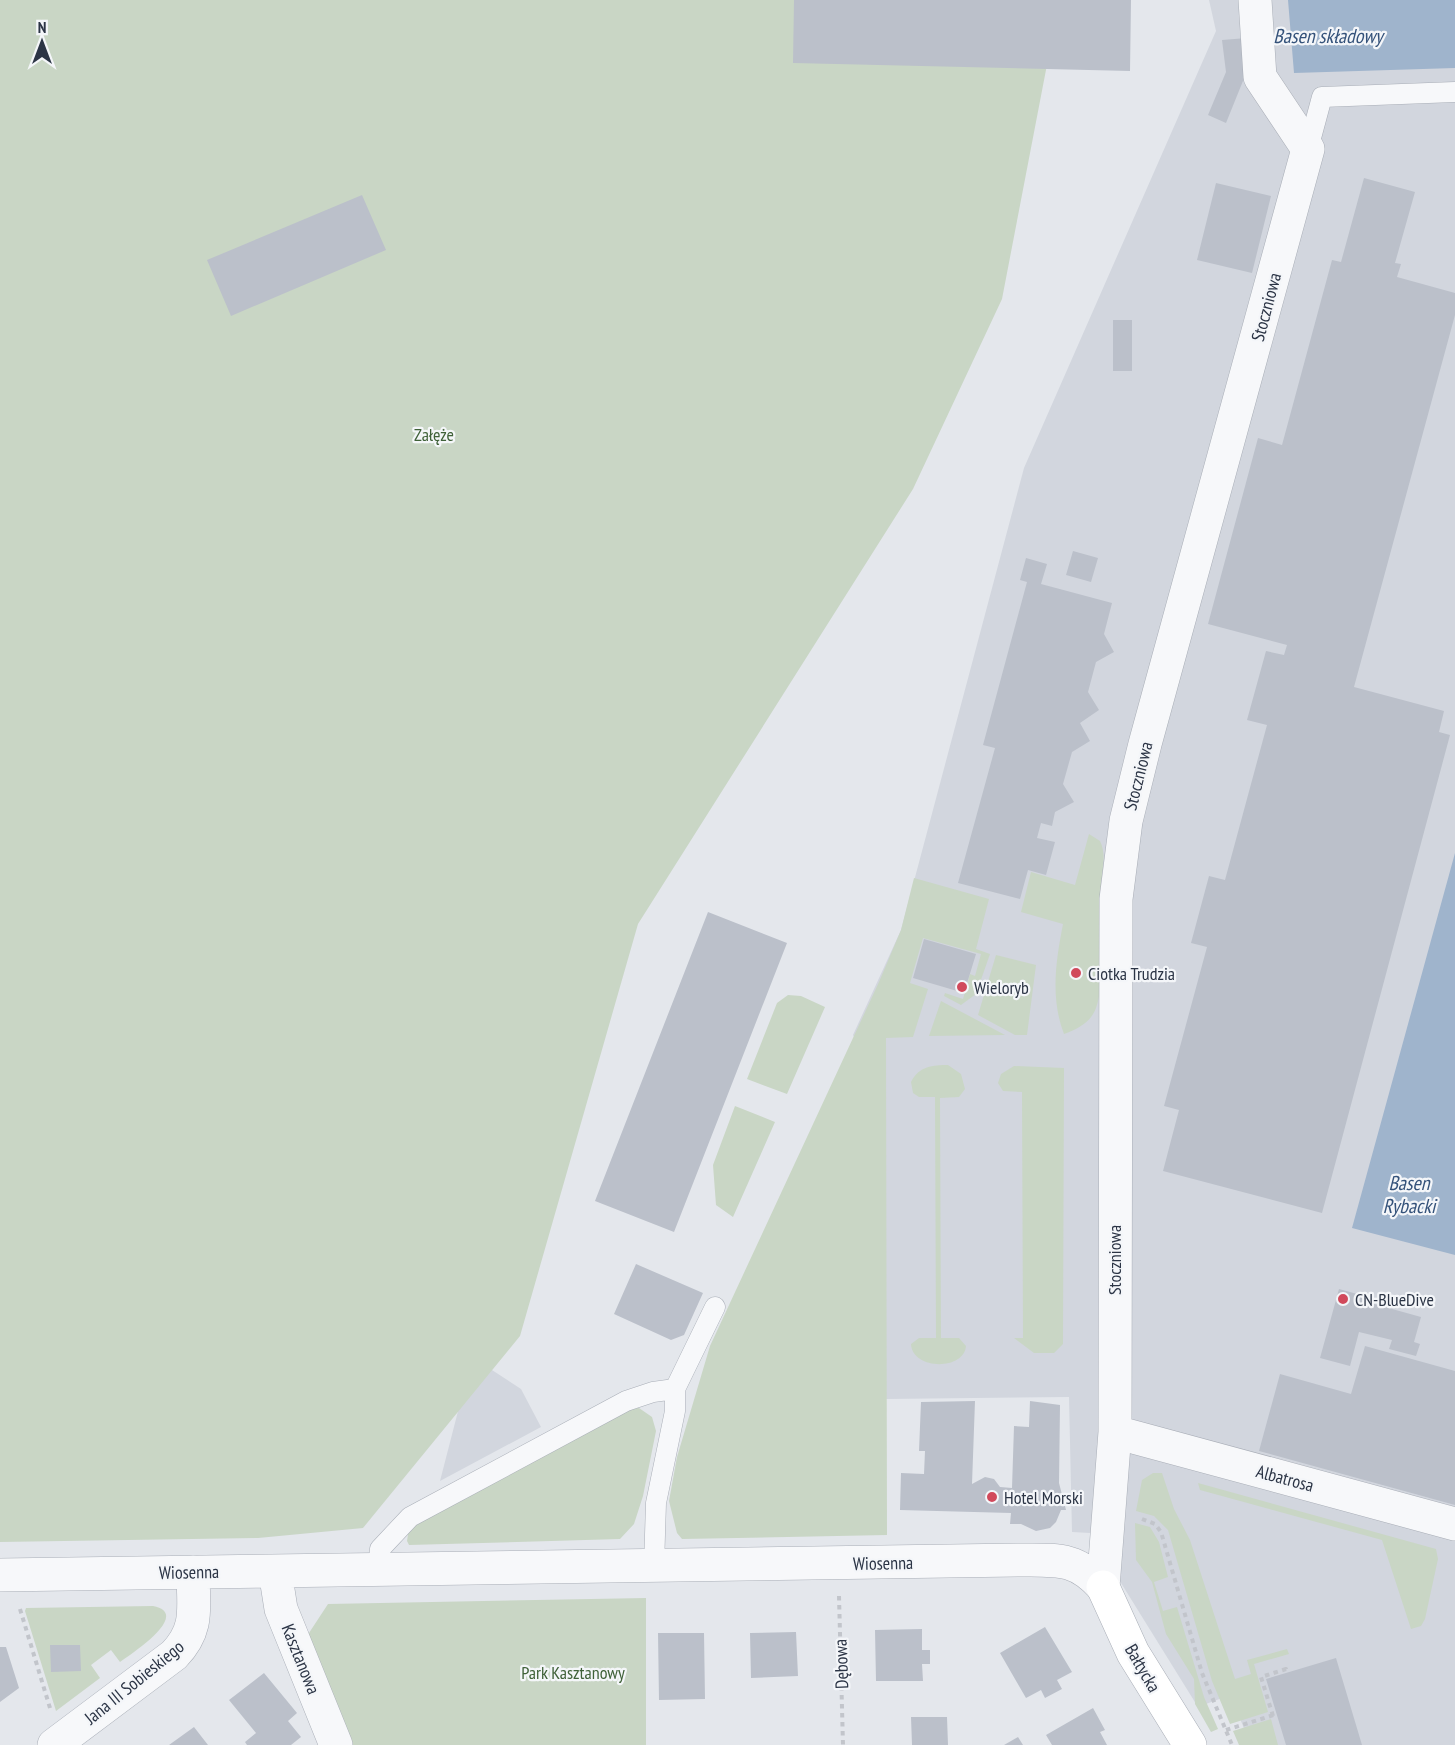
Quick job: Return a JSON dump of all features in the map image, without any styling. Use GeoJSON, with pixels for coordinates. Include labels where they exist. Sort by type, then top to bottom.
{"type":"FeatureCollection","features":[{"type":"Feature","properties":{"kind":"street"},"geometry":{"type":"LineString","coordinates":[[1255,0],[1260,77],[1308,149]]}},
{"type":"Feature","properties":{"kind":"street","name":"Stoczniowa"},"geometry":{"type":"LineString","coordinates":[[1103,1587],[1115,1432],[1116,899],[1123,840],[1148,733],[1308,149]]}},
{"type":"Feature","properties":{"kind":"street","name":"Albatrosa"},"geometry":{"type":"LineString","coordinates":[[1115,1432],[1455,1524]]}},
{"type":"Feature","properties":{"kind":"street","name":"Wiosenna"},"geometry":{"type":"LineString","coordinates":[[8,1587],[193,1572],[1062,1560],[1089,1571],[1103,1587]]}},
{"type":"Feature","properties":{"kind":"street","name":"Kasztanowa"},"geometry":{"type":"LineString","coordinates":[[275,1571],[281,1610],[336,1745]]}},
{"type":"Feature","properties":{"kind":"street","name":"Jana III Sobieskiego"},"geometry":{"type":"LineString","coordinates":[[54,1745],[174,1655],[187,1641],[193,1616],[193,1572]]}},
{"type":"Feature","properties":{"kind":"street","name":"Bałtycka"},"geometry":{"type":"LineString","coordinates":[[1103,1587],[1133,1653],[1205,1739]]}},
{"type":"Feature","properties":{"kind":"lane"},"geometry":{"type":"LineString","coordinates":[[1308,149],[1322,98],[1455,92]]}},
{"type":"Feature","properties":{"kind":"lane"},"geometry":{"type":"LineString","coordinates":[[654,1566],[656,1503],[675,1411],[675,1389],[714,1307]]}},
{"type":"Feature","properties":{"kind":"lane"},"geometry":{"type":"LineString","coordinates":[[378,1569],[380,1549],[410,1517],[626,1401],[653,1392],[675,1389]]}},
{"type":"Feature","properties":{"kind":"path"},"geometry":{"type":"LineString","coordinates":[[8,1587],[50,1709]]}},
{"type":"Feature","properties":{"kind":"path","name":"Dębowa"},"geometry":{"type":"LineString","coordinates":[[839,1595],[843,1745]]}},
{"type":"Feature","properties":{"kind":"path"},"geometry":{"type":"LineString","coordinates":[[1205,1739],[1275,1715],[1261,1677],[1286,1669],[1287,1672]]}},
{"type":"Feature","properties":{"kind":"shaded area"},"geometry":{"type":"Polygon","coordinates":[[[1209,0],[1455,0],[1455,1745],[1251,1745],[1230,1695],[1198,1707],[1090,1533],[1072,1532],[1069,1397],[886,1399],[885,1105],[853,1035],[901,930],[1024,468],[1216,31],[1209,0]]]}},
{"type":"Feature","properties":{"kind":"shaded area"},"geometry":{"type":"Polygon","coordinates":[[[472,1357],[521,1389],[541,1427],[440,1481],[472,1357]]]}},
{"type":"Feature","properties":{"kind":"green space","name":"Załęże"},"geometry":{"type":"Polygon","coordinates":[[[0,0],[1056,0],[1055,23],[1002,299],[913,489],[638,924],[520,1336],[363,1528],[258,1538],[0,1542],[0,0]]]}},
{"type":"Feature","properties":{"kind":"green space"},"geometry":{"type":"Polygon","coordinates":[[[1089,834],[1100,841],[1104,858],[1101,887],[1101,982],[1094,1013],[1079,1027],[1064,1034],[1056,993],[1058,951],[1063,924],[1021,912],[1031,872],[1075,885],[1089,834]]]}},
{"type":"Feature","properties":{"kind":"green space"},"geometry":{"type":"Polygon","coordinates":[[[914,878],[989,899],[976,949],[990,954],[976,994],[961,1005],[944,996],[945,993],[963,999],[970,974],[975,976],[981,954],[923,938],[910,983],[928,989],[913,1037],[886,1038],[887,1535],[682,1539],[677,1533],[669,1501],[677,1457],[710,1346],[879,982],[901,930],[914,878]]]}},
{"type":"Feature","properties":{"kind":"green space"},"geometry":{"type":"Polygon","coordinates":[[[996,955],[1036,965],[1027,1035],[1015,1035],[978,1015],[996,955]]]}},
{"type":"Feature","properties":{"kind":"green space"},"geometry":{"type":"Polygon","coordinates":[[[788,995],[801,996],[825,1007],[787,1094],[747,1079],[777,1003],[788,995]]]}},
{"type":"Feature","properties":{"kind":"green space"},"geometry":{"type":"Polygon","coordinates":[[[941,1001],[1005,1035],[929,1036],[941,1001]]]}},
{"type":"Feature","properties":{"kind":"green space"},"geometry":{"type":"Polygon","coordinates":[[[948,1065],[961,1074],[965,1089],[959,1097],[940,1098],[941,1338],[959,1338],[966,1346],[963,1354],[957,1360],[938,1364],[920,1359],[914,1353],[911,1344],[919,1338],[936,1338],[935,1097],[919,1097],[913,1093],[911,1082],[922,1070],[932,1066],[948,1065]]]}},
{"type":"Feature","properties":{"kind":"green space"},"geometry":{"type":"Polygon","coordinates":[[[1014,1066],[1064,1068],[1063,1344],[1054,1353],[1034,1353],[1014,1338],[1023,1338],[1022,1092],[1003,1091],[998,1083],[1001,1074],[1014,1066]]]}},
{"type":"Feature","properties":{"kind":"green space"},"geometry":{"type":"Polygon","coordinates":[[[735,1106],[775,1122],[733,1217],[716,1205],[713,1165],[735,1106]]]}},
{"type":"Feature","properties":{"kind":"green space"},"geometry":{"type":"Polygon","coordinates":[[[639,1408],[652,1417],[656,1431],[643,1496],[634,1524],[620,1539],[409,1545],[407,1541],[409,1528],[629,1409],[639,1408]]]}},
{"type":"Feature","properties":{"kind":"green space"},"geometry":{"type":"Polygon","coordinates":[[[1153,1473],[1162,1473],[1174,1509],[1190,1540],[1235,1679],[1251,1674],[1247,1660],[1287,1649],[1289,1654],[1254,1664],[1268,1712],[1230,1724],[1212,1681],[1168,1530],[1154,1516],[1136,1511],[1142,1480],[1153,1473]]]}},
{"type":"Feature","properties":{"kind":"green space"},"geometry":{"type":"Polygon","coordinates":[[[1198,1483],[1436,1549],[1438,1559],[1425,1619],[1421,1626],[1411,1629],[1382,1540],[1200,1490],[1198,1483]]]}},
{"type":"Feature","properties":{"kind":"green space"},"geometry":{"type":"Polygon","coordinates":[[[1135,1523],[1150,1527],[1159,1542],[1168,1577],[1154,1582],[1163,1611],[1177,1607],[1204,1697],[1218,1729],[1211,1732],[1195,1704],[1194,1679],[1166,1634],[1152,1582],[1136,1560],[1135,1523]]]}},
{"type":"Feature","properties":{"kind":"green space","name":"Park Kasztanowy"},"geometry":{"type":"Polygon","coordinates":[[[646,1598],[646,1745],[345,1745],[301,1636],[309,1633],[328,1604],[646,1598]]]}},
{"type":"Feature","properties":{"kind":"green space"},"geometry":{"type":"Polygon","coordinates":[[[153,1606],[163,1610],[166,1617],[163,1625],[155,1634],[120,1662],[111,1650],[91,1665],[100,1678],[56,1711],[26,1608],[153,1606]]]}},
{"type":"Feature","properties":{"kind":"green space"},"geometry":{"type":"Polygon","coordinates":[[[1271,1719],[1278,1745],[1239,1745],[1233,1731],[1271,1719]]]}},
{"type":"Feature","properties":{"kind":"water","name":"Basen składowy"},"geometry":{"type":"Polygon","coordinates":[[[1288,0],[1455,0],[1455,68],[1294,73],[1288,0]]]}},
{"type":"Feature","properties":{"kind":"water","name":"Basen Rybacki"},"geometry":{"type":"Polygon","coordinates":[[[1455,853],[1455,1255],[1352,1228],[1455,853]]]}},
{"type":"Feature","properties":{"kind":"building"},"geometry":{"type":"Polygon","coordinates":[[[794,0],[1131,0],[1130,71],[793,63],[794,0]]]}},
{"type":"Feature","properties":{"kind":"building"},"geometry":{"type":"Polygon","coordinates":[[[1247,38],[1247,71],[1226,123],[1208,115],[1226,72],[1222,40],[1247,38]]]}},
{"type":"Feature","properties":{"kind":"building"},"geometry":{"type":"Polygon","coordinates":[[[1364,178],[1415,192],[1395,263],[1401,264],[1397,277],[1455,293],[1455,315],[1354,687],[1444,711],[1439,732],[1450,735],[1322,1213],[1163,1171],[1179,1110],[1164,1106],[1207,947],[1191,943],[1209,876],[1225,880],[1267,725],[1247,720],[1266,651],[1284,655],[1287,645],[1208,624],[1258,438],[1282,445],[1332,260],[1341,262],[1364,178]]]}},
{"type":"Feature","properties":{"kind":"building"},"geometry":{"type":"Polygon","coordinates":[[[1216,183],[1271,196],[1252,273],[1197,260],[1216,183]]]}},
{"type":"Feature","properties":{"kind":"building"},"geometry":{"type":"Polygon","coordinates":[[[362,195],[386,250],[231,316],[207,260],[362,195]]]}},
{"type":"Feature","properties":{"kind":"building"},"geometry":{"type":"Polygon","coordinates":[[[1113,320],[1132,320],[1132,371],[1113,371],[1113,320]]]}},
{"type":"Feature","properties":{"kind":"building"},"geometry":{"type":"Polygon","coordinates":[[[1073,551],[1098,558],[1091,582],[1066,575],[1073,551]]]}},
{"type":"Feature","properties":{"kind":"building"},"geometry":{"type":"Polygon","coordinates":[[[1026,558],[1047,564],[1041,584],[1112,603],[1104,634],[1114,652],[1096,662],[1088,692],[1099,710],[1080,723],[1090,741],[1072,752],[1063,784],[1074,802],[1055,812],[1052,826],[1041,823],[1037,838],[1055,842],[1046,875],[1028,870],[1020,899],[958,883],[995,748],[983,745],[1027,582],[1020,580],[1026,558]]]}},
{"type":"Feature","properties":{"kind":"building"},"geometry":{"type":"Polygon","coordinates":[[[708,912],[787,943],[674,1232],[595,1201],[708,912]]]}},
{"type":"Feature","properties":{"kind":"building"},"geometry":{"type":"Polygon","coordinates":[[[924,939],[976,954],[964,993],[913,978],[924,939]]]}},
{"type":"Feature","properties":{"kind":"building"},"geometry":{"type":"Polygon","coordinates":[[[636,1264],[703,1293],[684,1335],[671,1340],[614,1314],[636,1264]]]}},
{"type":"Feature","properties":{"kind":"building"},"geometry":{"type":"Polygon","coordinates":[[[1339,1289],[1368,1297],[1367,1302],[1421,1317],[1414,1342],[1420,1344],[1416,1356],[1389,1349],[1392,1340],[1359,1332],[1350,1366],[1320,1358],[1339,1289]]]}},
{"type":"Feature","properties":{"kind":"building"},"geometry":{"type":"Polygon","coordinates":[[[1365,1346],[1455,1371],[1455,1505],[1259,1451],[1280,1374],[1351,1394],[1365,1346]]]}},
{"type":"Feature","properties":{"kind":"building"},"geometry":{"type":"Polygon","coordinates":[[[975,1401],[972,1484],[985,1477],[994,1479],[1000,1487],[1012,1488],[1014,1426],[1029,1427],[1030,1401],[1060,1405],[1059,1483],[1066,1510],[1061,1510],[1056,1522],[1050,1528],[1036,1531],[1021,1524],[1010,1524],[1011,1513],[900,1510],[901,1473],[924,1474],[925,1451],[919,1451],[921,1402],[975,1401]]]}},
{"type":"Feature","properties":{"kind":"building"},"geometry":{"type":"Polygon","coordinates":[[[1045,1627],[1072,1672],[1057,1680],[1062,1689],[1045,1698],[1041,1690],[1026,1698],[1000,1653],[1045,1627]]]}},
{"type":"Feature","properties":{"kind":"building"},"geometry":{"type":"Polygon","coordinates":[[[922,1629],[922,1650],[930,1650],[930,1664],[922,1664],[923,1681],[876,1681],[875,1630],[922,1629]]]}},
{"type":"Feature","properties":{"kind":"building"},"geometry":{"type":"Polygon","coordinates":[[[796,1632],[798,1676],[751,1678],[750,1633],[796,1632]]]}},
{"type":"Feature","properties":{"kind":"building"},"geometry":{"type":"Polygon","coordinates":[[[658,1633],[704,1633],[705,1699],[659,1700],[658,1633]]]}},
{"type":"Feature","properties":{"kind":"building"},"geometry":{"type":"Polygon","coordinates":[[[50,1645],[80,1645],[81,1671],[51,1672],[50,1645]]]}},
{"type":"Feature","properties":{"kind":"building"},"geometry":{"type":"Polygon","coordinates":[[[0,1647],[6,1647],[19,1688],[0,1702],[0,1647]]]}},
{"type":"Feature","properties":{"kind":"building"},"geometry":{"type":"Polygon","coordinates":[[[1336,1658],[1362,1745],[1286,1745],[1266,1679],[1336,1658]]]}},
{"type":"Feature","properties":{"kind":"building"},"geometry":{"type":"Polygon","coordinates":[[[264,1673],[297,1713],[288,1721],[301,1737],[291,1745],[247,1745],[245,1742],[256,1733],[229,1700],[264,1673]]]}},
{"type":"Feature","properties":{"kind":"building"},"geometry":{"type":"Polygon","coordinates":[[[1093,1708],[1105,1730],[1100,1732],[1107,1745],[1052,1745],[1046,1735],[1093,1708]]]}},
{"type":"Feature","properties":{"kind":"building"},"geometry":{"type":"Polygon","coordinates":[[[911,1717],[947,1717],[948,1745],[912,1745],[911,1717]]]}},
{"type":"Feature","properties":{"kind":"building"},"geometry":{"type":"Polygon","coordinates":[[[194,1727],[208,1745],[169,1745],[194,1727]]]}},
{"type":"Feature","properties":{"kind":"building"},"geometry":{"type":"Polygon","coordinates":[[[1018,1737],[1023,1745],[1004,1745],[1018,1737]]]}},
{"type":"Feature","properties":{"kind":"place","name":"Ciotka Trudzia"},"geometry":{"type":"Point","coordinates":[1076,973]}},
{"type":"Feature","properties":{"kind":"place","name":"Wieloryb"},"geometry":{"type":"Point","coordinates":[962,987]}},
{"type":"Feature","properties":{"kind":"place","name":"CN-BlueDive"},"geometry":{"type":"Point","coordinates":[1343,1299]}},
{"type":"Feature","properties":{"kind":"place","name":"Hotel Morski"},"geometry":{"type":"Point","coordinates":[992,1497]}}]}
